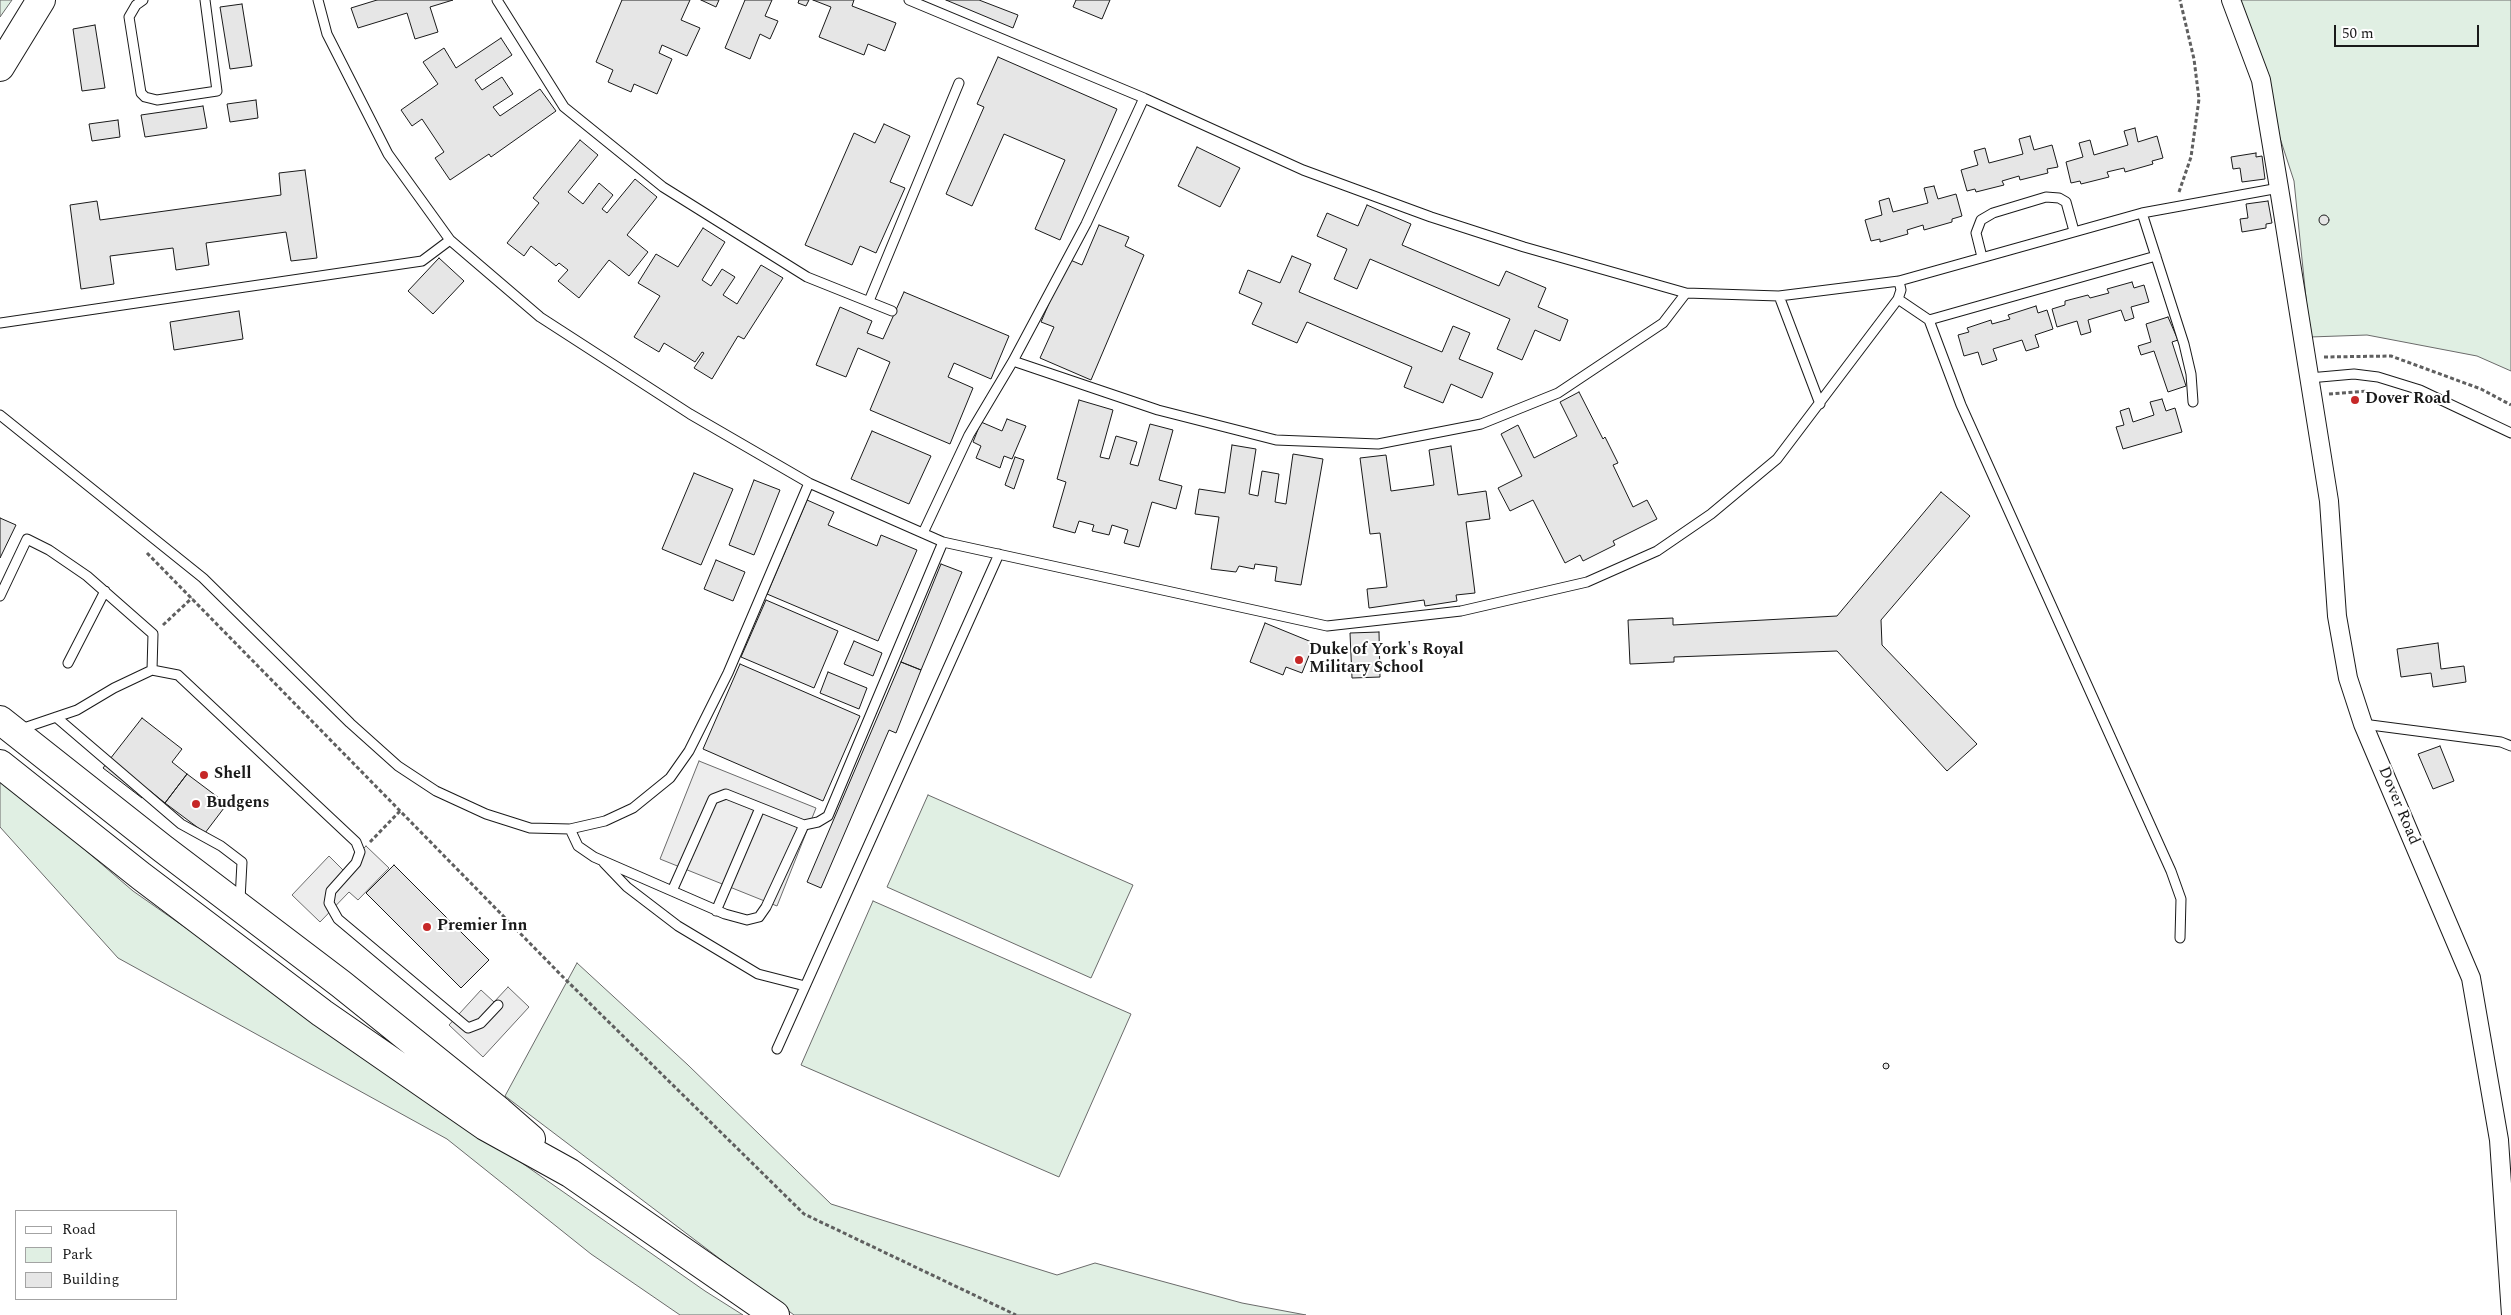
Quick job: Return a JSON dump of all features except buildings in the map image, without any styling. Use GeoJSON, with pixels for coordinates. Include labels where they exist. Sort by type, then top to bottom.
{"type":"FeatureCollection","features":[{"type":"Feature","properties":{"kind":"main road"},"geometry":{"type":"LineString","coordinates":[[0,66],[41,0]]}},
{"type":"Feature","properties":{"kind":"main road"},"geometry":{"type":"LineString","coordinates":[[7,726],[499,1110],[570,1173]]}},
{"type":"Feature","properties":{"kind":"main road"},"geometry":{"type":"LineString","coordinates":[[0,764],[141,876],[322,1013],[486,1126],[570,1173],[775,1315]]}},
{"type":"Feature","properties":{"kind":"street","name":"Dover Road"},"geometry":{"type":"LineString","coordinates":[[2231,0],[2261,80],[2329,501],[2337,616],[2348,678],[2363,724],[2471,978],[2505,1140],[2511,1315]]}},
{"type":"Feature","properties":{"kind":"lane"},"geometry":{"type":"LineString","coordinates":[[143,0],[136,6],[129,17],[141,93],[145,97],[157,100],[216,91],[205,0]]}},
{"type":"Feature","properties":{"kind":"lane"},"geometry":{"type":"LineString","coordinates":[[318,0],[327,34],[388,154],[450,240],[540,317],[690,414],[809,483],[942,542],[1327,626],[1462,611],[1587,582],[1657,552],[1711,514],[1777,459],[1898,299],[1901,290],[1899,281]]}},
{"type":"Feature","properties":{"kind":"lane"},"geometry":{"type":"LineString","coordinates":[[497,0],[564,107],[662,187],[807,277],[892,311]]}},
{"type":"Feature","properties":{"kind":"lane"},"geometry":{"type":"LineString","coordinates":[[908,0],[1144,98],[1303,170],[1431,217],[1524,247],[1686,293],[1779,296],[1899,281],[2142,213],[2279,188]]}},
{"type":"Feature","properties":{"kind":"lane"},"geometry":{"type":"LineString","coordinates":[[869,302],[959,83]]}},
{"type":"Feature","properties":{"kind":"lane"},"geometry":{"type":"LineString","coordinates":[[923,533],[969,435],[1013,361],[1086,224],[1144,98]]}},
{"type":"Feature","properties":{"kind":"lane"},"geometry":{"type":"LineString","coordinates":[[1982,257],[1976,233],[1981,220],[1993,213],[2046,197],[2059,198],[2066,202],[2074,231]]}},
{"type":"Feature","properties":{"kind":"lane"},"geometry":{"type":"LineString","coordinates":[[2142,213],[2184,344],[2191,374],[2193,402]]}},
{"type":"Feature","properties":{"kind":"lane"},"geometry":{"type":"LineString","coordinates":[[0,323],[422,261],[450,240]]}},
{"type":"Feature","properties":{"kind":"lane"},"geometry":{"type":"LineString","coordinates":[[1929,320],[2156,256]]}},
{"type":"Feature","properties":{"kind":"lane"},"geometry":{"type":"LineString","coordinates":[[1013,361],[1158,410],[1276,440],[1378,444],[1481,424],[1558,393],[1663,323],[1686,293]]}},
{"type":"Feature","properties":{"kind":"lane"},"geometry":{"type":"LineString","coordinates":[[1779,296],[1820,404]]}},
{"type":"Feature","properties":{"kind":"lane"},"geometry":{"type":"LineString","coordinates":[[1898,299],[1929,320],[1961,405],[2171,871],[2181,898],[2180,938]]}},
{"type":"Feature","properties":{"kind":"lane"},"geometry":{"type":"LineString","coordinates":[[2309,378],[2354,374],[2378,377],[2420,390],[2511,434]]}},
{"type":"Feature","properties":{"kind":"lane"},"geometry":{"type":"LineString","coordinates":[[0,415],[203,578],[350,724],[398,766],[436,791],[486,814],[530,828],[570,829],[605,820],[632,808],[670,778],[689,751],[728,673],[809,483]]}},
{"type":"Feature","properties":{"kind":"lane"},"geometry":{"type":"LineString","coordinates":[[0,596],[27,539],[49,550],[88,576],[153,634],[152,670]]}},
{"type":"Feature","properties":{"kind":"lane"},"geometry":{"type":"LineString","coordinates":[[672,891],[713,799],[726,794],[804,825],[818,822],[828,816],[942,542]]}},
{"type":"Feature","properties":{"kind":"lane"},"geometry":{"type":"LineString","coordinates":[[777,1050],[999,554]]}},
{"type":"Feature","properties":{"kind":"lane"},"geometry":{"type":"LineString","coordinates":[[68,663],[105,592]]}},
{"type":"Feature","properties":{"kind":"lane"},"geometry":{"type":"LineString","coordinates":[[7,726],[56,717],[77,710],[114,688],[152,670],[178,675],[356,842],[360,852],[356,863],[332,891],[329,903],[338,919],[468,1028],[481,1023],[498,1005]]}},
{"type":"Feature","properties":{"kind":"lane"},"geometry":{"type":"LineString","coordinates":[[56,717],[181,824],[221,846],[242,862],[239,907]]}},
{"type":"Feature","properties":{"kind":"lane"},"geometry":{"type":"LineString","coordinates":[[2363,724],[2501,742],[2511,746]]}},
{"type":"Feature","properties":{"kind":"lane"},"geometry":{"type":"LineString","coordinates":[[716,910],[760,808]]}},
{"type":"Feature","properties":{"kind":"lane"},"geometry":{"type":"LineString","coordinates":[[570,829],[578,846],[600,859],[716,910],[747,920],[759,917],[766,907],[804,825]]}},
{"type":"Feature","properties":{"kind":"lane"},"geometry":{"type":"LineString","coordinates":[[600,859],[627,887],[678,926],[758,974],[805,986]]}},
{"type":"Feature","properties":{"kind":"path"},"geometry":{"type":"LineString","coordinates":[[2173,207],[2191,157],[2199,99],[2194,59],[2180,0]]}},
{"type":"Feature","properties":{"kind":"path"},"geometry":{"type":"LineString","coordinates":[[2319,358],[2391,356],[2481,390],[2511,405]]}},
{"type":"Feature","properties":{"kind":"path"},"geometry":{"type":"LineString","coordinates":[[153,634],[192,598],[563,978],[804,1214],[1016,1315]]}},
{"type":"Feature","properties":{"kind":"path"},"geometry":{"type":"LineString","coordinates":[[360,852],[401,810]]}},
{"type":"Feature","properties":{"kind":"green space"},"geometry":{"type":"Polygon","coordinates":[[[0,0],[12,0],[0,17],[0,0]]]}},
{"type":"Feature","properties":{"kind":"green space"},"geometry":{"type":"Polygon","coordinates":[[[2235,0],[2511,0],[2511,371],[2477,356],[2367,335],[2310,337],[2294,181],[2235,0]]]}},
{"type":"Feature","properties":{"kind":"green space"},"geometry":{"type":"Polygon","coordinates":[[[0,777],[133,891],[705,1291],[743,1315],[680,1315],[591,1254],[447,1139],[118,958],[0,827],[0,777]]]}},
{"type":"Feature","properties":{"kind":"green space"},"geometry":{"type":"Polygon","coordinates":[[[928,795],[1133,885],[1091,978],[887,887],[928,795]]]}},
{"type":"Feature","properties":{"kind":"green space"},"geometry":{"type":"Polygon","coordinates":[[[873,901],[1131,1014],[1059,1177],[801,1065],[873,901]]]}},
{"type":"Feature","properties":{"kind":"green space"},"geometry":{"type":"Polygon","coordinates":[[[577,963],[688,1065],[831,1204],[1057,1275],[1095,1263],[1242,1303],[1306,1315],[794,1315],[505,1096],[577,963]]]}},
{"type":"Feature","properties":{"kind":"shaded area"},"geometry":{"type":"Polygon","coordinates":[[[699,761],[816,808],[777,906],[660,859],[699,761]]]}},
{"type":"Feature","properties":{"kind":"shaded area"},"geometry":{"type":"Polygon","coordinates":[[[366,846],[389,868],[358,900],[349,892],[320,922],[292,895],[329,856],[343,870],[366,846]]]}},
{"type":"Feature","properties":{"kind":"shaded area"},"geometry":{"type":"Polygon","coordinates":[[[508,987],[529,1007],[483,1057],[449,1025],[481,990],[494,1002],[508,987]]]}},
{"type":"Feature","properties":{"kind":"place","name":"Dover Road"},"geometry":{"type":"Point","coordinates":[2355,400]}},
{"type":"Feature","properties":{"kind":"place","name":"Duke of York's Royal Military School"},"geometry":{"type":"Point","coordinates":[1299,660]}},
{"type":"Feature","properties":{"kind":"place","name":"Shell"},"geometry":{"type":"Point","coordinates":[204,775]}},
{"type":"Feature","properties":{"kind":"place","name":"Budgens"},"geometry":{"type":"Point","coordinates":[196,804]}},
{"type":"Feature","properties":{"kind":"place","name":"Premier Inn"},"geometry":{"type":"Point","coordinates":[427,927]}}]}
